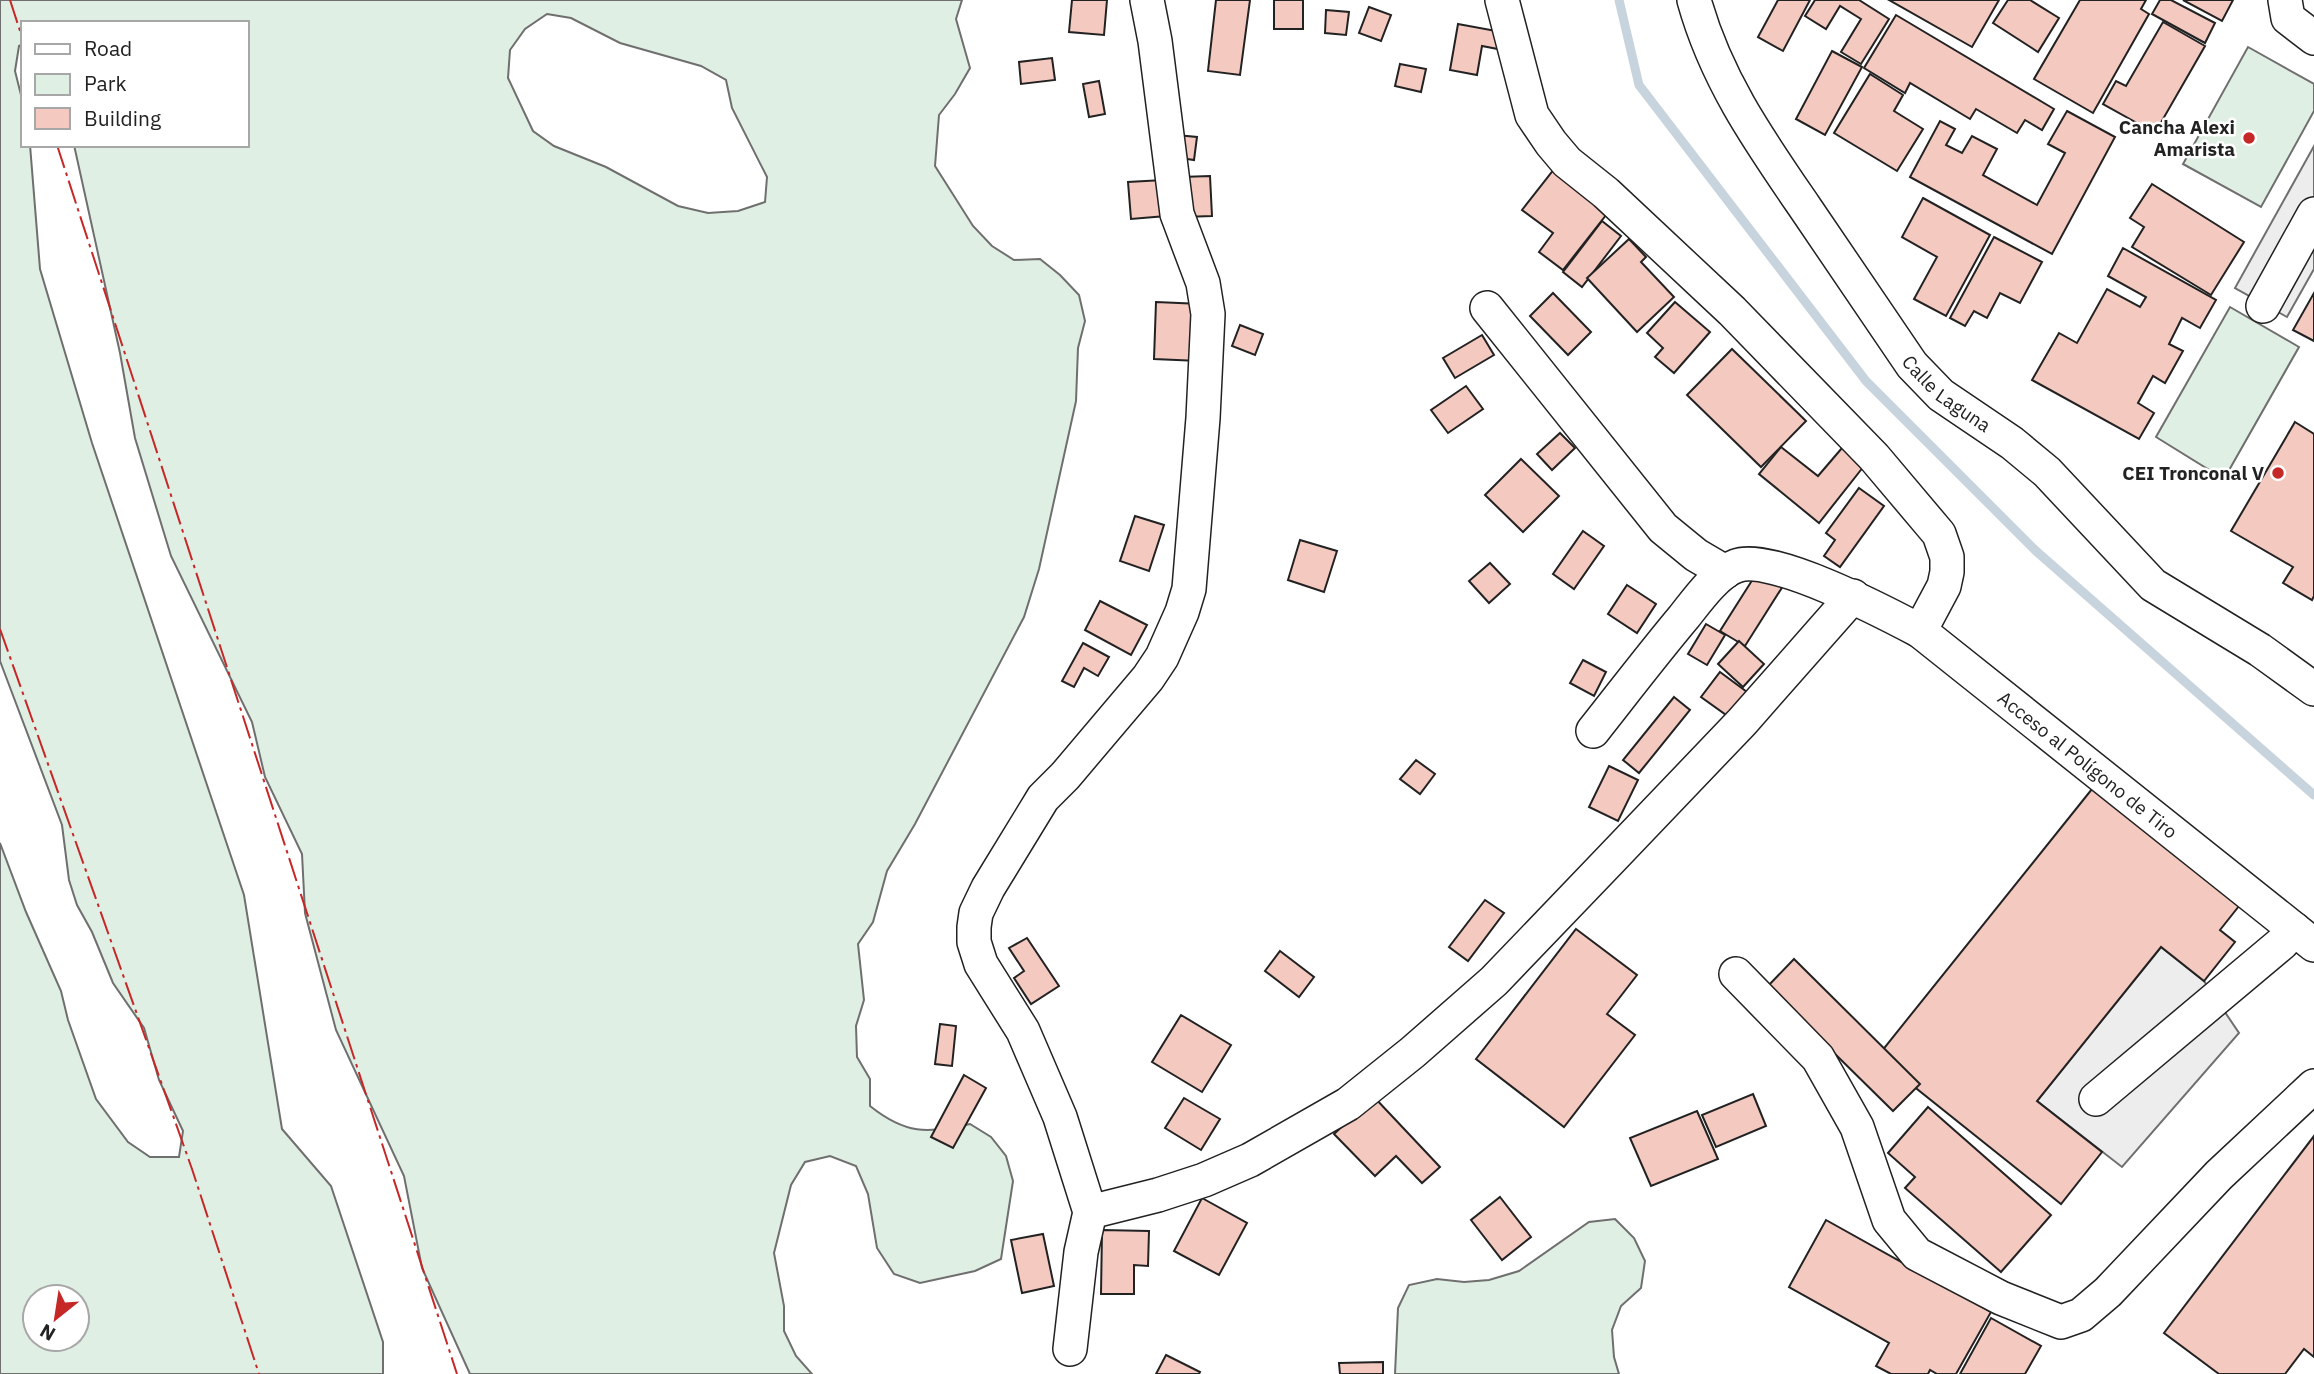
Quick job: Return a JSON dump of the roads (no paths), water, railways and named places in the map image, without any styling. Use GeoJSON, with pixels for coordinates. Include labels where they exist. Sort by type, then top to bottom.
{"type":"FeatureCollection","features":[{"type":"Feature","properties":{"kind":"street"},"geometry":{"type":"LineString","coordinates":[[1070,1349],[1082,1252],[1090,1212],[1060,1117],[1023,1031],[981,964],[974,942],[974,927],[976,913],[988,888],[1043,798],[1132,697],[1162,657],[1189,589],[1203,418],[1208,314],[1203,283],[1177,214],[1155,41],[1147,0]]}},
{"type":"Feature","properties":{"kind":"street"},"geometry":{"type":"LineString","coordinates":[[1502,0],[1532,115],[1551,143],[1567,162],[1606,193],[1732,311],[1874,457],[1939,534],[1947,557],[1947,572],[1944,586],[1920,631]]}},
{"type":"Feature","properties":{"kind":"street","name":"Calle Laguna"},"geometry":{"type":"LineString","coordinates":[[1694,0],[1720,73],[1746,120],[1912,365],[1941,395],[2012,443],[2047,472],[2153,585],[2260,650],[2314,689]]}},
{"type":"Feature","properties":{"kind":"street"},"geometry":{"type":"LineString","coordinates":[[2286,9],[2314,38]]}},
{"type":"Feature","properties":{"kind":"street"},"geometry":{"type":"LineString","coordinates":[[2263,306],[2314,214]]}},
{"type":"Feature","properties":{"kind":"street"},"geometry":{"type":"LineString","coordinates":[[1487,308],[1663,528],[1696,555],[1725,572],[1703,593],[1593,731]]}},
{"type":"Feature","properties":{"kind":"street","name":"Acceso al Polígono de Tiro"},"geometry":{"type":"LineString","coordinates":[[1725,572],[1743,564],[1761,565],[1804,578],[1853,596],[1920,631],[2304,937]]}},
{"type":"Feature","properties":{"kind":"street"},"geometry":{"type":"LineString","coordinates":[[1090,1212],[1204,1180],[1250,1160],[1348,1104],[1413,1052],[1494,981],[1558,915],[1742,722],[1853,596]]}},
{"type":"Feature","properties":{"kind":"street"},"geometry":{"type":"LineString","coordinates":[[2096,1099],[2282,943],[2304,937]]}},
{"type":"Feature","properties":{"kind":"street"},"geometry":{"type":"LineString","coordinates":[[1736,974],[1818,1058],[1857,1127],[1889,1220],[1917,1254],[2001,1298],[2061,1322],[2081,1315],[2108,1292],[2219,1175],[2314,1086]]}},
{"type":"Feature","properties":{"kind":"waterway"},"geometry":{"type":"LineString","coordinates":[[1619,0],[1639,85],[1866,381],[2036,551],[2314,795]]}},
{"type":"Feature","properties":{"kind":"place","name":"Cancha Alexi Amarista"},"geometry":{"type":"Point","coordinates":[2249,138]}},
{"type":"Feature","properties":{"kind":"place","name":"CEI Tronconal V"},"geometry":{"type":"Point","coordinates":[2278,473]}}]}
